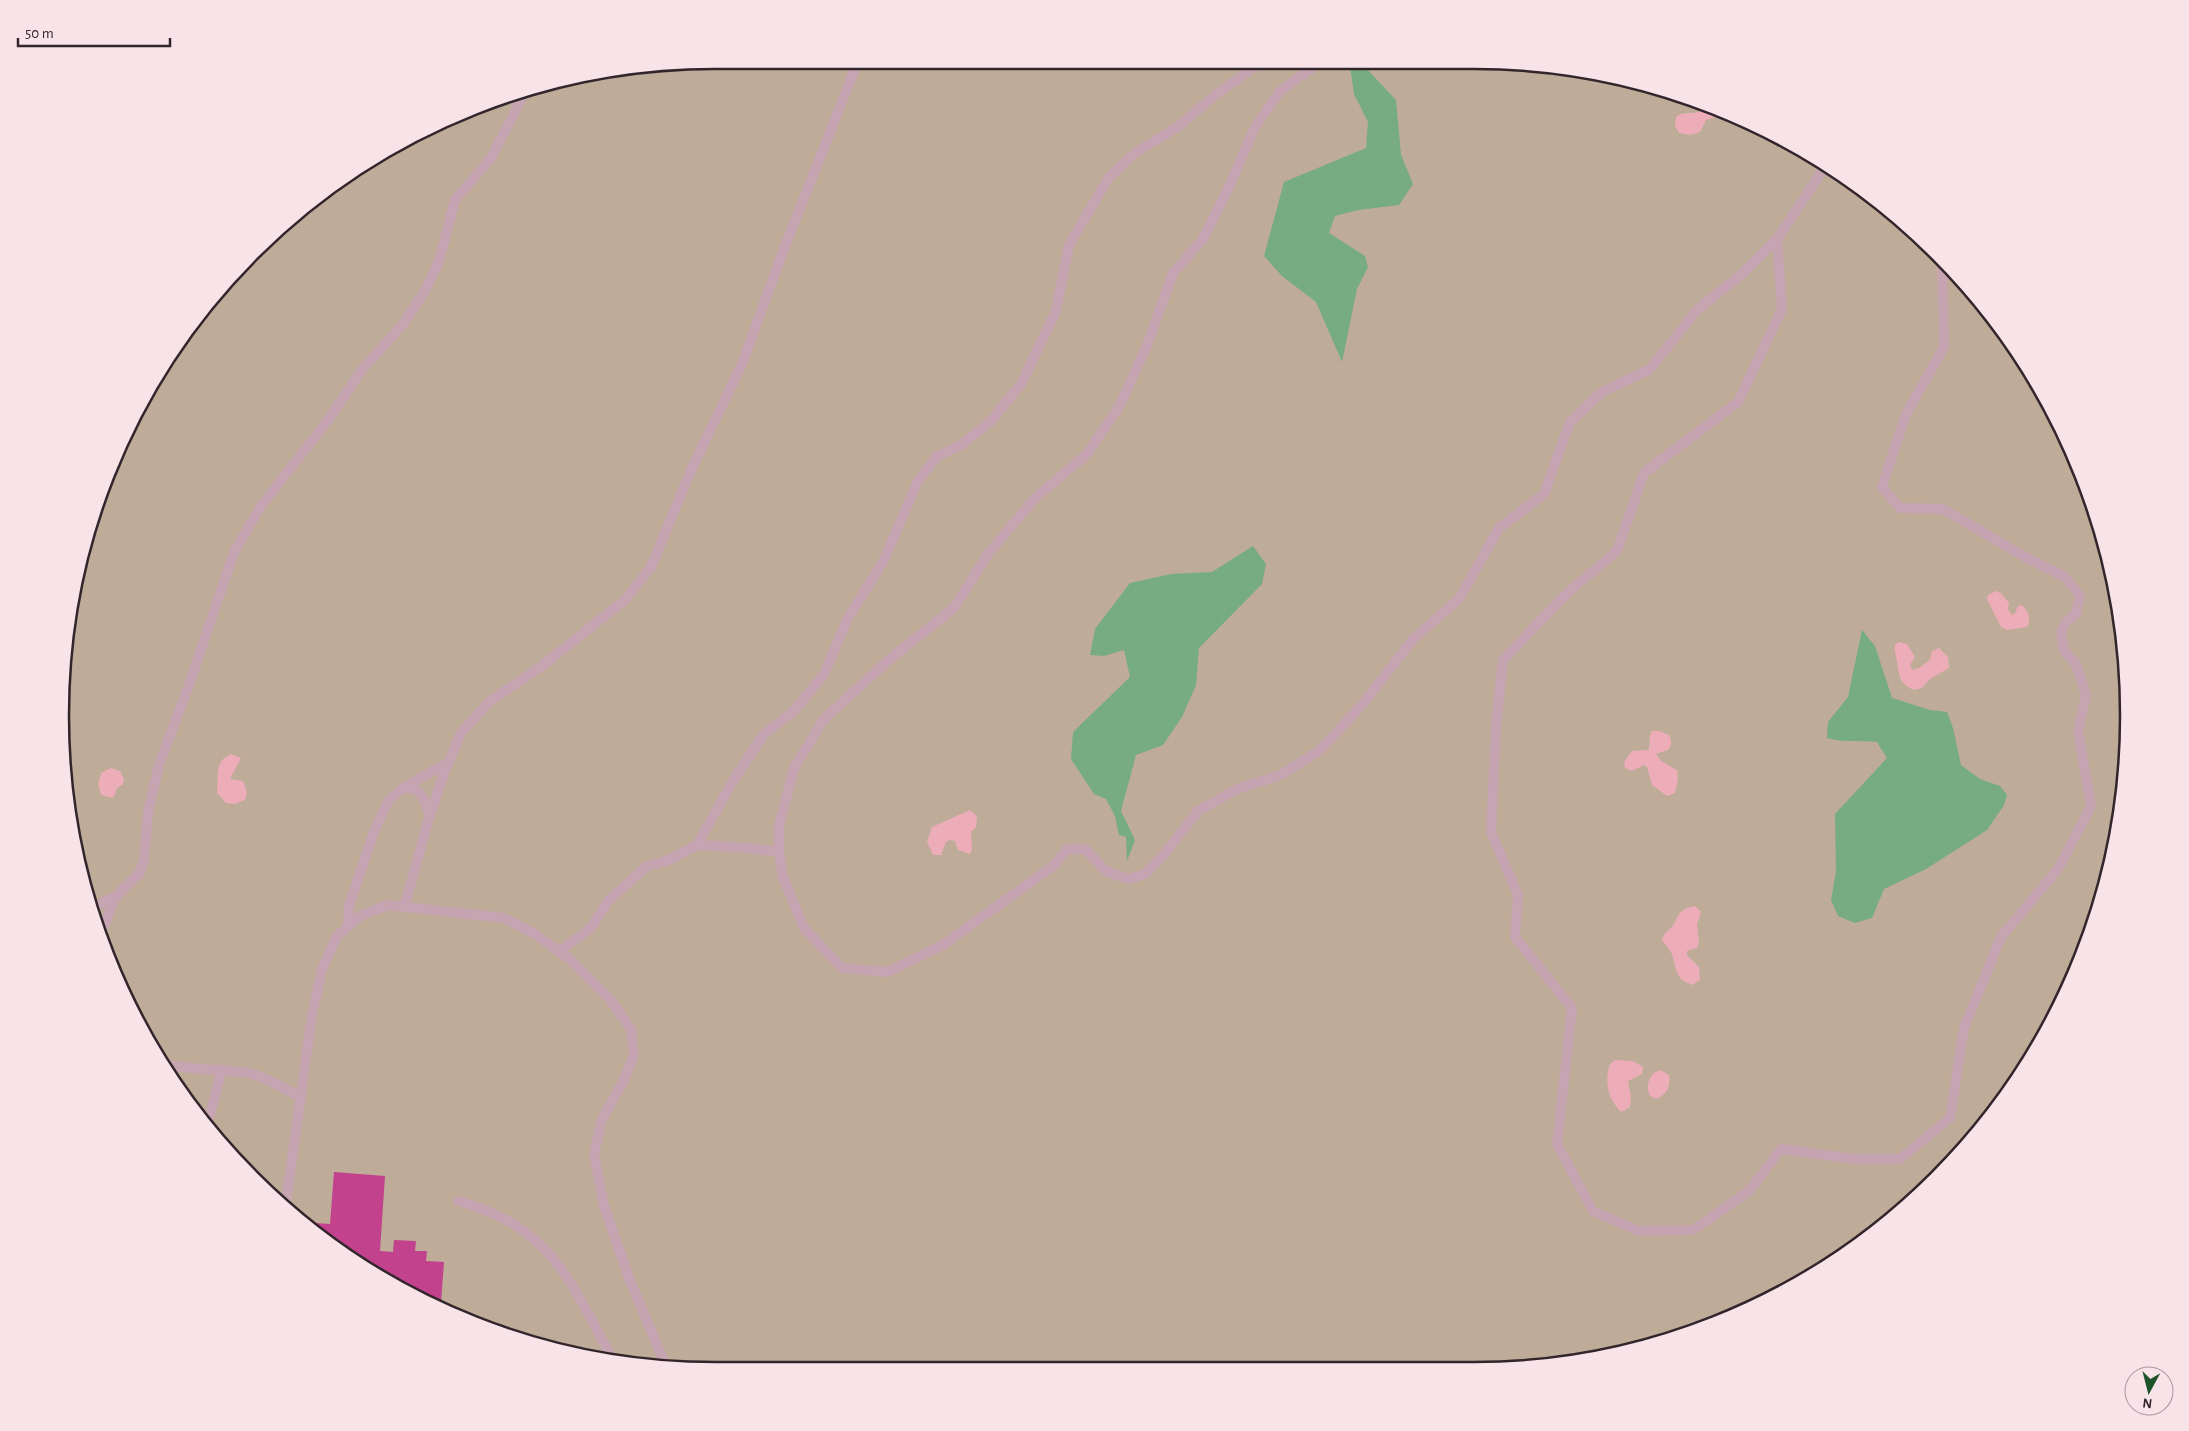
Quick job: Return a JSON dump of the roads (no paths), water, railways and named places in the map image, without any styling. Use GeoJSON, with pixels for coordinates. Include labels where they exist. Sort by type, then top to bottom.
{"type":"FeatureCollection","features":[{"type":"Feature","properties":{"kind":"lane"},"geometry":{"type":"LineString","coordinates":[[405,905],[430,816],[460,733],[489,702],[543,665],[624,600],[651,567],[692,468],[742,364],[782,254],[855,69]]}},
{"type":"Feature","properties":{"kind":"lane"},"geometry":{"type":"LineString","coordinates":[[697,845],[734,779],[764,734],[795,710],[824,674],[848,618],[883,562],[917,483],[936,457],[961,445],[991,422],[1021,384],[1056,312],[1069,245],[1108,177],[1135,152],[1178,126],[1215,95],[1251,69]]}},
{"type":"Feature","properties":{"kind":"lane"},"geometry":{"type":"LineString","coordinates":[[1311,69],[1280,91],[1255,127],[1204,239],[1173,273],[1147,345],[1120,405],[1086,455],[1036,498],[988,554],[954,608],[891,658],[824,719],[794,768],[780,826],[779,852],[783,877],[804,928],[842,968],[887,972],[943,945],[1053,866],[1067,850],[1085,849],[1106,871],[1128,879],[1145,874],[1161,858],[1198,812],[1236,789],[1281,774],[1320,750],[1362,706],[1414,638],[1459,599],[1499,528],[1544,494],[1570,422],[1602,392],[1650,369],[1698,309],[1742,274],[1777,239],[1822,171]]}},
{"type":"Feature","properties":{"kind":"lane"},"geometry":{"type":"LineString","coordinates":[[104,926],[114,900],[139,874],[144,860],[148,812],[159,765],[234,552],[262,506],[328,420],[361,371],[403,324],[426,289],[439,261],[455,200],[491,158],[521,99]]}},
{"type":"Feature","properties":{"kind":"lane"},"geometry":{"type":"LineString","coordinates":[[1777,239],[1782,309],[1738,402],[1644,473],[1617,551],[1566,594],[1503,660],[1496,726],[1491,832],[1518,895],[1515,937],[1572,1008],[1557,1144],[1593,1211],[1639,1231],[1693,1230],[1749,1191],[1781,1149],[1854,1159],[1900,1159],[1950,1118],[1964,1028],[2000,937],[2058,868],[2091,806],[2078,731],[2086,695],[2076,664],[2064,651],[2062,632],[2066,622],[2076,614],[2080,596],[2065,577],[2025,557],[1943,509],[1900,508],[1882,487],[1906,414],[1944,347],[1942,270]]}},
{"type":"Feature","properties":{"kind":"lane"},"geometry":{"type":"LineString","coordinates":[[348,926],[349,906],[375,829],[389,800],[403,788],[448,762]]}},
{"type":"Feature","properties":{"kind":"lane"},"geometry":{"type":"LineString","coordinates":[[403,788],[415,788],[423,797],[430,816]]}},
{"type":"Feature","properties":{"kind":"lane"},"geometry":{"type":"LineString","coordinates":[[559,951],[590,929],[609,900],[648,866],[669,860],[697,845],[779,852]]}},
{"type":"Feature","properties":{"kind":"lane"},"geometry":{"type":"LineString","coordinates":[[98,905],[118,894]]}},
{"type":"Feature","properties":{"kind":"lane"},"geometry":{"type":"LineString","coordinates":[[286,1200],[312,1015],[322,969],[337,936],[360,916],[388,905],[405,905],[504,918],[535,934],[571,960],[609,998],[632,1029],[634,1055],[623,1082],[602,1119],[594,1154],[604,1206],[629,1278],[664,1360]]}},
{"type":"Feature","properties":{"kind":"lane"},"geometry":{"type":"LineString","coordinates":[[172,1066],[182,1069],[222,1069],[250,1073],[300,1097]]}},
{"type":"Feature","properties":{"kind":"lane"},"geometry":{"type":"LineString","coordinates":[[209,1118],[222,1069]]}},
{"type":"Feature","properties":{"kind":"lane"},"geometry":{"type":"LineString","coordinates":[[458,1201],[481,1207],[510,1222],[533,1236],[554,1257],[572,1282],[610,1354]]}}]}
